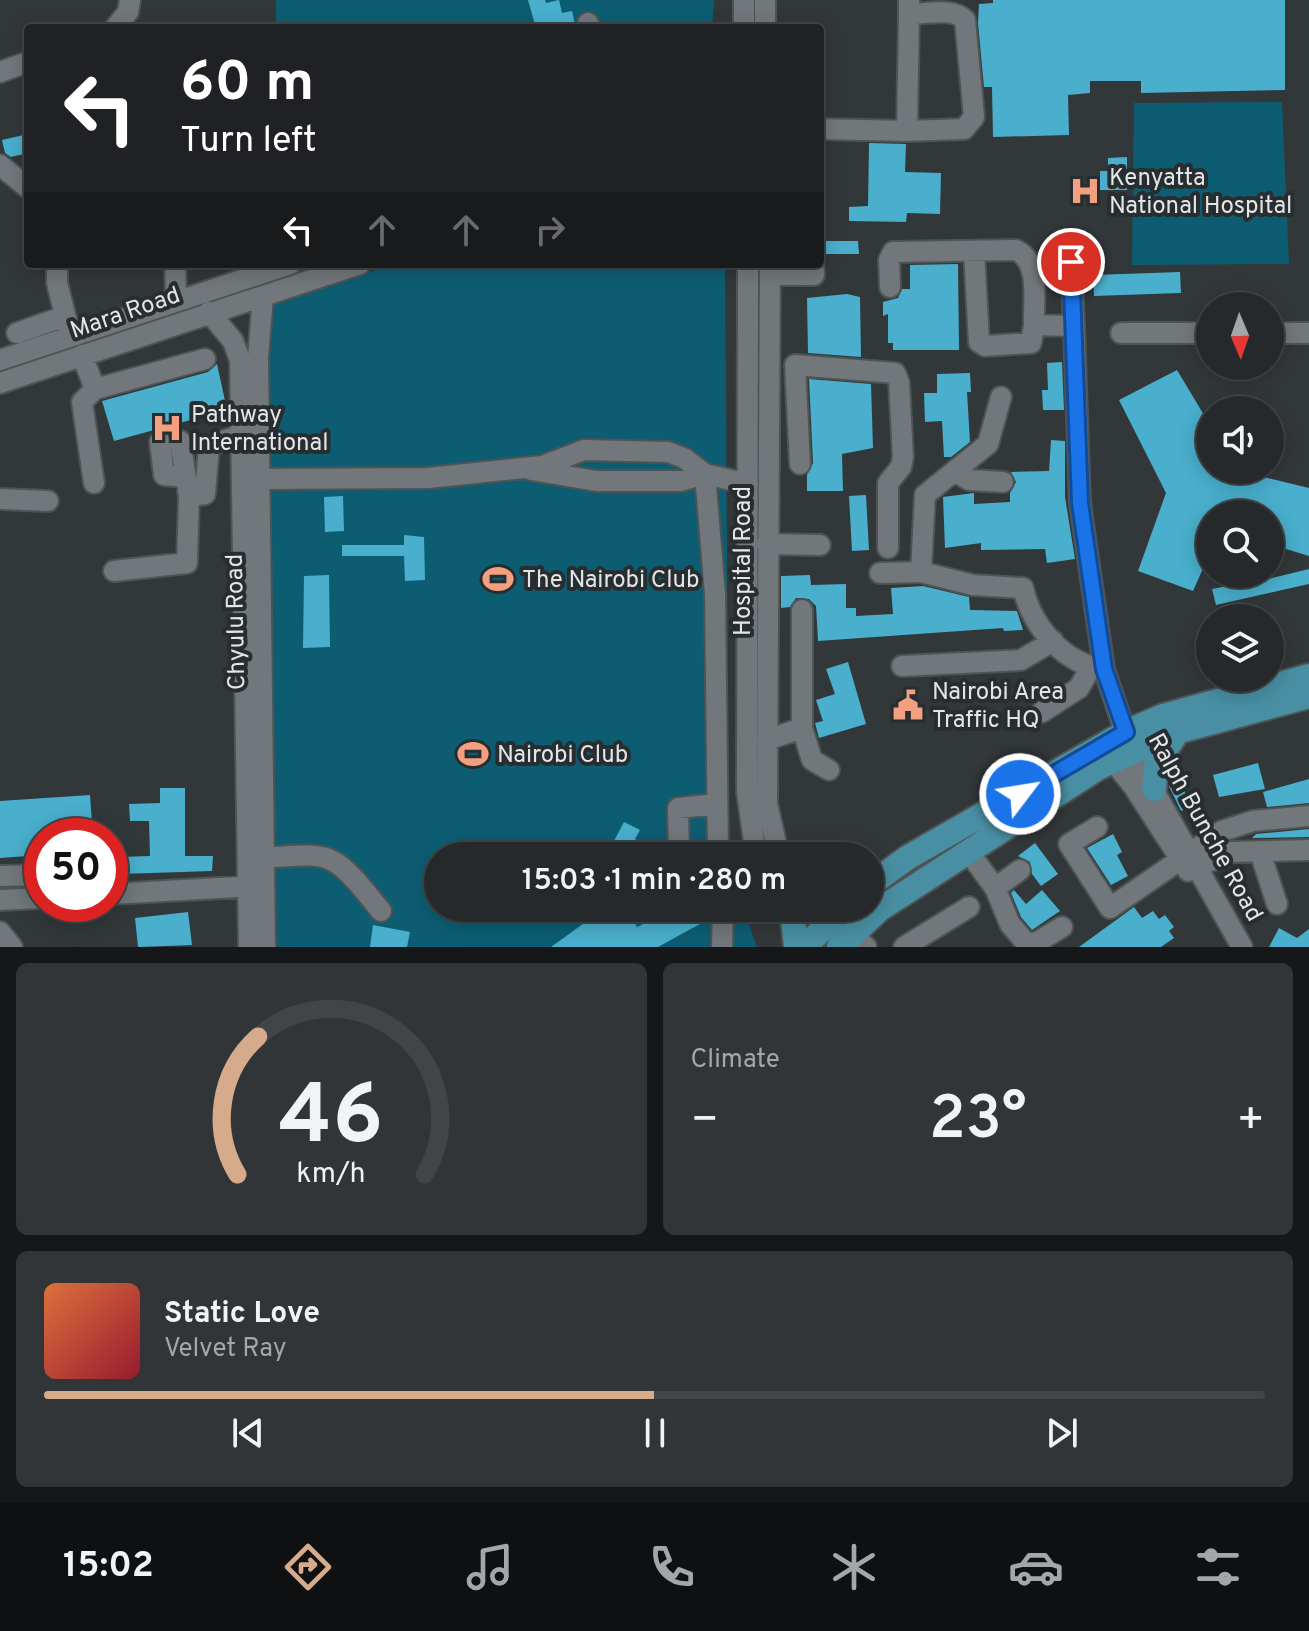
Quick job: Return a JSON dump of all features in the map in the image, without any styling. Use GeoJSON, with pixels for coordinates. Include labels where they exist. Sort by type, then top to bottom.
{"type":"FeatureCollection","features":[{"type":"Feature","properties":{"kind":"main road"},"geometry":{"type":"LineString","coordinates":[[884,875],[907,858],[1118,748],[1163,716],[1309,676]]}},
{"type":"Feature","properties":{"kind":"main road"},"geometry":{"type":"LineString","coordinates":[[835,932],[880,909],[1098,768],[1118,748],[1309,696]]}},
{"type":"Feature","properties":{"kind":"main road"},"geometry":{"type":"LineString","coordinates":[[1154,789],[1156,766],[1178,732]]}},
{"type":"Feature","properties":{"kind":"main road"},"geometry":{"type":"LineString","coordinates":[[793,922],[796,947]]}},
{"type":"Feature","properties":{"kind":"street"},"geometry":{"type":"LineString","coordinates":[[118,24],[128,12],[130,0]]}},
{"type":"Feature","properties":{"kind":"street"},"geometry":{"type":"LineString","coordinates":[[744,0],[744,24]]}},
{"type":"Feature","properties":{"kind":"street"},"geometry":{"type":"LineString","coordinates":[[765,0],[765,24]]}},
{"type":"Feature","properties":{"kind":"street"},"geometry":{"type":"LineString","coordinates":[[824,129],[907,131],[964,129],[974,117],[965,20],[959,14],[909,7],[907,131]]}},
{"type":"Feature","properties":{"kind":"street"},"geometry":{"type":"LineString","coordinates":[[0,72],[24,63]]}},
{"type":"Feature","properties":{"kind":"street"},"geometry":{"type":"LineString","coordinates":[[0,165],[24,185]]}},
{"type":"Feature","properties":{"kind":"street"},"geometry":{"type":"LineString","coordinates":[[890,287],[889,260],[893,252],[1016,250],[1026,255],[1032,264],[1034,325],[1031,343],[1022,346],[979,342],[974,251]]}},
{"type":"Feature","properties":{"kind":"street"},"geometry":{"type":"LineString","coordinates":[[1071,262],[1080,503],[1097,668],[1118,748]]}},
{"type":"Feature","properties":{"kind":"street"},"geometry":{"type":"LineString","coordinates":[[17,333],[68,325],[57,283],[57,268]]}},
{"type":"Feature","properties":{"kind":"street"},"geometry":{"type":"LineString","coordinates":[[175,268],[176,300]]}},
{"type":"Feature","properties":{"kind":"street","name":"Mara Road"},"geometry":{"type":"LineString","coordinates":[[0,360],[68,325],[176,300],[241,271],[262,268]]}},
{"type":"Feature","properties":{"kind":"street","name":"Mara Road"},"geometry":{"type":"LineString","coordinates":[[0,383],[348,268]]}},
{"type":"Feature","properties":{"kind":"street","name":"Hospital Road"},"geometry":{"type":"LineString","coordinates":[[748,268],[747,792],[754,842]]}},
{"type":"Feature","properties":{"kind":"street"},"geometry":{"type":"LineString","coordinates":[[770,270],[813,269]]}},
{"type":"Feature","properties":{"kind":"street","name":"Hospital Road"},"geometry":{"type":"LineString","coordinates":[[770,270],[767,804],[776,842]]}},
{"type":"Feature","properties":{"kind":"street","name":"Chyulu Road"},"geometry":{"type":"LineString","coordinates":[[263,296],[250,432],[255,857],[265,947]]}},
{"type":"Feature","properties":{"kind":"street","name":"Chyulu Road"},"geometry":{"type":"LineString","coordinates":[[209,312],[233,341],[240,360],[259,479],[255,857]]}},
{"type":"Feature","properties":{"kind":"street"},"geometry":{"type":"LineString","coordinates":[[1034,325],[1074,326]]}},
{"type":"Feature","properties":{"kind":"street"},"geometry":{"type":"LineString","coordinates":[[1121,333],[1196,333]]}},
{"type":"Feature","properties":{"kind":"street"},"geometry":{"type":"LineString","coordinates":[[1284,333],[1309,333]]}},
{"type":"Feature","properties":{"kind":"street"},"geometry":{"type":"LineString","coordinates":[[82,355],[95,389]]}},
{"type":"Feature","properties":{"kind":"street"},"geometry":{"type":"LineString","coordinates":[[94,483],[82,402],[95,389],[205,359]]}},
{"type":"Feature","properties":{"kind":"street"},"geometry":{"type":"LineString","coordinates":[[800,464],[795,365],[895,373],[899,382],[903,457],[901,467],[888,483],[888,548]]}},
{"type":"Feature","properties":{"kind":"street"},"geometry":{"type":"LineString","coordinates":[[769,399],[797,397]]}},
{"type":"Feature","properties":{"kind":"street"},"geometry":{"type":"LineString","coordinates":[[921,572],[925,495],[988,444],[1001,397]]}},
{"type":"Feature","properties":{"kind":"street"},"geometry":{"type":"LineString","coordinates":[[170,441],[164,475],[205,494],[209,446],[250,432]]}},
{"type":"Feature","properties":{"kind":"street"},"geometry":{"type":"LineString","coordinates":[[259,479],[428,478],[542,466],[584,450],[656,452],[684,458],[705,474],[748,484]]}},
{"type":"Feature","properties":{"kind":"street"},"geometry":{"type":"LineString","coordinates":[[525,468],[559,477],[596,481],[681,481],[705,474]]}},
{"type":"Feature","properties":{"kind":"street"},"geometry":{"type":"LineString","coordinates":[[955,471],[969,480],[1003,482]]}},
{"type":"Feature","properties":{"kind":"street"},"geometry":{"type":"LineString","coordinates":[[705,474],[715,594],[718,842]]}},
{"type":"Feature","properties":{"kind":"street"},"geometry":{"type":"LineString","coordinates":[[114,571],[187,563],[186,487]]}},
{"type":"Feature","properties":{"kind":"street"},"geometry":{"type":"LineString","coordinates":[[0,499],[48,501]]}},
{"type":"Feature","properties":{"kind":"street"},"geometry":{"type":"LineString","coordinates":[[767,544],[820,545]]}},
{"type":"Feature","properties":{"kind":"street"},"geometry":{"type":"LineString","coordinates":[[880,573],[921,572],[973,585],[1023,588],[1027,605],[1053,641],[1072,659],[1097,668]]}},
{"type":"Feature","properties":{"kind":"street"},"geometry":{"type":"LineString","coordinates":[[802,610],[802,728],[812,760],[829,770]]}},
{"type":"Feature","properties":{"kind":"street"},"geometry":{"type":"LineString","coordinates":[[902,666],[1021,660],[1053,641]]}},
{"type":"Feature","properties":{"kind":"street"},"geometry":{"type":"LineString","coordinates":[[1042,712],[1079,688],[1097,668]]}},
{"type":"Feature","properties":{"kind":"street"},"geometry":{"type":"LineString","coordinates":[[767,740],[802,728]]}},
{"type":"Feature","properties":{"kind":"street","name":"Ralph Bunche Road"},"geometry":{"type":"LineString","coordinates":[[1118,748],[1154,789],[1229,947]]}},
{"type":"Feature","properties":{"kind":"street","name":"Ralph Bunche Road"},"geometry":{"type":"LineString","coordinates":[[1118,748],[1134,787],[1190,863],[1242,947]]}},
{"type":"Feature","properties":{"kind":"street"},"geometry":{"type":"LineString","coordinates":[[679,842],[678,808],[717,804]]}},
{"type":"Feature","properties":{"kind":"street"},"geometry":{"type":"LineString","coordinates":[[1097,827],[1069,844],[1110,908],[1190,863],[1238,824],[1309,816]]}},
{"type":"Feature","properties":{"kind":"street"},"geometry":{"type":"LineString","coordinates":[[1190,863],[1230,852],[1309,850]]}},
{"type":"Feature","properties":{"kind":"street"},"geometry":{"type":"LineString","coordinates":[[968,851],[995,888],[1010,924],[1026,943],[1036,943],[1062,927]]}},
{"type":"Feature","properties":{"kind":"street"},"geometry":{"type":"LineString","coordinates":[[1260,852],[1277,904]]}},
{"type":"Feature","properties":{"kind":"street"},"geometry":{"type":"LineString","coordinates":[[255,857],[311,853],[327,856],[351,873],[381,911]]}},
{"type":"Feature","properties":{"kind":"street"},"geometry":{"type":"LineString","coordinates":[[995,888],[1020,870]]}},
{"type":"Feature","properties":{"kind":"street"},"geometry":{"type":"LineString","coordinates":[[0,876],[24,875]]}},
{"type":"Feature","properties":{"kind":"street"},"geometry":{"type":"LineString","coordinates":[[128,893],[256,886]]}},
{"type":"Feature","properties":{"kind":"street","name":"Chyulu Road"},"geometry":{"type":"LineString","coordinates":[[249,947],[256,886]]}},
{"type":"Feature","properties":{"kind":"street"},"geometry":{"type":"LineString","coordinates":[[0,900],[24,899]]}},
{"type":"Feature","properties":{"kind":"street"},"geometry":{"type":"LineString","coordinates":[[904,947],[969,907]]}},
{"type":"Feature","properties":{"kind":"street"},"geometry":{"type":"LineString","coordinates":[[722,947],[723,922]]}},
{"type":"Feature","properties":{"kind":"street"},"geometry":{"type":"LineString","coordinates":[[817,922],[835,932]]}},
{"type":"Feature","properties":{"kind":"street"},"geometry":{"type":"LineString","coordinates":[[0,932],[12,947]]}},
{"type":"Feature","properties":{"kind":"shaded area"},"geometry":{"type":"Polygon","coordinates":[[[276,0],[714,0],[712,24],[276,24],[276,0]]]}},
{"type":"Feature","properties":{"kind":"shaded area"},"geometry":{"type":"Polygon","coordinates":[[[1282,102],[1289,264],[1132,265],[1134,103],[1282,102]]]}},
{"type":"Feature","properties":{"kind":"shaded area","name":"The Nairobi Club"},"geometry":{"type":"Polygon","coordinates":[[[382,268],[725,268],[729,842],[424,842],[424,922],[748,922],[757,947],[271,947],[269,301],[382,268]]]}},
{"type":"Feature","properties":{"kind":"building"},"geometry":{"type":"Polygon","coordinates":[[[528,0],[545,0],[546,3],[559,0],[562,13],[572,11],[575,24],[535,24],[528,0]]]}},
{"type":"Feature","properties":{"kind":"building"},"geometry":{"type":"Polygon","coordinates":[[[993,0],[1285,0],[1285,90],[1141,93],[1141,81],[1090,81],[1090,93],[1068,95],[1069,135],[993,137],[992,87],[984,87],[978,23],[979,4],[993,3],[993,0]]]}},
{"type":"Feature","properties":{"kind":"building"},"geometry":{"type":"Polygon","coordinates":[[[24,135],[24,154],[11,157],[5,153],[2,140],[24,135]]]}},
{"type":"Feature","properties":{"kind":"building"},"geometry":{"type":"Polygon","coordinates":[[[869,143],[906,144],[905,172],[941,173],[940,214],[907,213],[906,222],[849,221],[849,207],[868,206],[869,143]]]}},
{"type":"Feature","properties":{"kind":"building"},"geometry":{"type":"Polygon","coordinates":[[[1127,157],[1127,190],[1100,190],[1100,171],[1108,171],[1108,158],[1127,157]]]}},
{"type":"Feature","properties":{"kind":"building"},"geometry":{"type":"Polygon","coordinates":[[[824,241],[858,241],[859,254],[824,254],[824,241]]]}},
{"type":"Feature","properties":{"kind":"building"},"geometry":{"type":"Polygon","coordinates":[[[958,264],[959,350],[893,350],[893,343],[888,343],[888,314],[883,316],[883,302],[898,298],[902,289],[910,289],[910,265],[958,264]]]}},
{"type":"Feature","properties":{"kind":"building"},"geometry":{"type":"Polygon","coordinates":[[[1180,272],[1181,293],[1094,296],[1093,275],[1180,272]]]}},
{"type":"Feature","properties":{"kind":"building"},"geometry":{"type":"Polygon","coordinates":[[[847,294],[860,297],[861,357],[808,353],[807,298],[847,294]]]}},
{"type":"Feature","properties":{"kind":"building"},"geometry":{"type":"Polygon","coordinates":[[[1062,362],[1064,410],[1043,410],[1042,390],[1048,390],[1047,363],[1062,362]]]}},
{"type":"Feature","properties":{"kind":"building"},"geometry":{"type":"Polygon","coordinates":[[[217,364],[227,410],[114,441],[102,401],[208,372],[217,364]]]}},
{"type":"Feature","properties":{"kind":"building"},"geometry":{"type":"Polygon","coordinates":[[[1177,370],[1196,402],[1196,484],[1284,482],[1309,488],[1309,556],[1284,548],[1284,500],[1196,500],[1196,584],[1193,591],[1138,571],[1166,493],[1119,400],[1177,370]]]}},
{"type":"Feature","properties":{"kind":"building"},"geometry":{"type":"Polygon","coordinates":[[[970,373],[971,392],[967,392],[970,442],[951,457],[944,457],[942,421],[925,422],[924,393],[937,393],[937,374],[970,373]]]}},
{"type":"Feature","properties":{"kind":"building"},"geometry":{"type":"Polygon","coordinates":[[[809,379],[871,384],[873,448],[842,454],[843,491],[807,491],[807,475],[813,463],[809,379]]]}},
{"type":"Feature","properties":{"kind":"building"},"geometry":{"type":"Polygon","coordinates":[[[1051,440],[1065,441],[1065,497],[1075,559],[1047,563],[1045,549],[981,550],[981,543],[945,548],[943,497],[974,493],[974,504],[1010,502],[1010,493],[1016,482],[1011,472],[1049,471],[1051,440]]]}},
{"type":"Feature","properties":{"kind":"building"},"geometry":{"type":"Polygon","coordinates":[[[866,495],[869,550],[852,551],[849,496],[866,495]]]}},
{"type":"Feature","properties":{"kind":"building"},"geometry":{"type":"Polygon","coordinates":[[[343,496],[344,531],[325,532],[324,497],[343,496]]]}},
{"type":"Feature","properties":{"kind":"building"},"geometry":{"type":"Polygon","coordinates":[[[404,535],[424,537],[425,580],[405,581],[404,556],[342,556],[342,545],[404,545],[404,535]]]}},
{"type":"Feature","properties":{"kind":"building"},"geometry":{"type":"Polygon","coordinates":[[[1309,569],[1309,584],[1216,604],[1212,589],[1284,588],[1284,575],[1309,569]]]}},
{"type":"Feature","properties":{"kind":"building"},"geometry":{"type":"Polygon","coordinates":[[[329,575],[330,647],[303,648],[304,576],[329,575]]]}},
{"type":"Feature","properties":{"kind":"building"},"geometry":{"type":"Polygon","coordinates":[[[810,575],[811,585],[846,584],[846,608],[856,608],[856,616],[893,614],[891,588],[923,586],[969,597],[970,610],[1017,611],[1023,630],[1004,631],[1003,628],[818,641],[816,606],[809,599],[796,598],[790,607],[781,608],[781,576],[810,575]]]}},
{"type":"Feature","properties":{"kind":"building"},"geometry":{"type":"Polygon","coordinates":[[[848,662],[866,724],[819,738],[815,723],[823,721],[816,700],[835,694],[826,669],[848,662]]]}},
{"type":"Feature","properties":{"kind":"building"},"geometry":{"type":"Polygon","coordinates":[[[1258,763],[1265,789],[1219,797],[1213,775],[1258,763]]]}},
{"type":"Feature","properties":{"kind":"building"},"geometry":{"type":"Polygon","coordinates":[[[1178,776],[1191,806],[1181,811],[1169,786],[1170,780],[1178,776]]]}},
{"type":"Feature","properties":{"kind":"building"},"geometry":{"type":"Polygon","coordinates":[[[1309,779],[1309,803],[1267,807],[1263,792],[1309,779]]]}},
{"type":"Feature","properties":{"kind":"building"},"geometry":{"type":"Polygon","coordinates":[[[160,788],[185,788],[185,856],[213,856],[212,871],[128,874],[128,857],[150,856],[149,821],[130,821],[129,804],[160,803],[160,788]]]}},
{"type":"Feature","properties":{"kind":"building"},"geometry":{"type":"Polygon","coordinates":[[[90,795],[92,818],[24,818],[24,856],[0,858],[0,801],[90,795]]]}},
{"type":"Feature","properties":{"kind":"building"},"geometry":{"type":"Polygon","coordinates":[[[624,822],[640,830],[635,839],[639,842],[613,842],[624,822]]]}},
{"type":"Feature","properties":{"kind":"building"},"geometry":{"type":"Polygon","coordinates":[[[1309,829],[1309,837],[1252,838],[1256,834],[1309,829]]]}},
{"type":"Feature","properties":{"kind":"building"},"geometry":{"type":"Polygon","coordinates":[[[1113,834],[1122,852],[1117,855],[1128,876],[1111,885],[1087,848],[1113,834]]]}},
{"type":"Feature","properties":{"kind":"building"},"geometry":{"type":"Polygon","coordinates":[[[1035,843],[1058,874],[1041,886],[1032,874],[1030,862],[1018,856],[1035,843]]]}},
{"type":"Feature","properties":{"kind":"building"},"geometry":{"type":"Polygon","coordinates":[[[1014,890],[1026,904],[1042,890],[1060,911],[1032,930],[1021,917],[1011,893],[1014,890]]]}},
{"type":"Feature","properties":{"kind":"building"},"geometry":{"type":"Polygon","coordinates":[[[1134,907],[1142,918],[1153,911],[1159,919],[1165,915],[1174,927],[1169,931],[1174,938],[1161,947],[1079,947],[1134,907]]]}},
{"type":"Feature","properties":{"kind":"building"},"geometry":{"type":"Polygon","coordinates":[[[188,912],[192,945],[138,947],[135,918],[188,912]]]}},
{"type":"Feature","properties":{"kind":"building"},"geometry":{"type":"Polygon","coordinates":[[[586,922],[634,922],[637,927],[647,922],[704,922],[658,947],[551,947],[586,922]]]}},
{"type":"Feature","properties":{"kind":"building"},"geometry":{"type":"Polygon","coordinates":[[[373,925],[410,932],[407,947],[370,947],[373,925]]]}},
{"type":"Feature","properties":{"kind":"building"},"geometry":{"type":"Polygon","coordinates":[[[1279,928],[1297,938],[1309,929],[1309,947],[1269,947],[1279,928]]]}},
{"type":"Feature","properties":{"kind":"place","name":"Kenyatta National Hospital"},"geometry":{"type":"Point","coordinates":[1085,191]}},
{"type":"Feature","properties":{"kind":"place","name":"Pathway International"},"geometry":{"type":"Point","coordinates":[167,428]}},
{"type":"Feature","properties":{"kind":"place","name":"The Nairobi Club"},"geometry":{"type":"Point","coordinates":[498,579]}},
{"type":"Feature","properties":{"kind":"place","name":"Nairobi Area Traffic HQ"},"geometry":{"type":"Point","coordinates":[908,705]}},
{"type":"Feature","properties":{"kind":"place","name":"Nairobi Club"},"geometry":{"type":"Point","coordinates":[473,754]}},
{"type":"Feature","properties":{"kind":"route"},"geometry":{"type":"LineString","coordinates":[[1020,794],[1126,732],[1104,669],[1080,503],[1071,262]]}}]}
